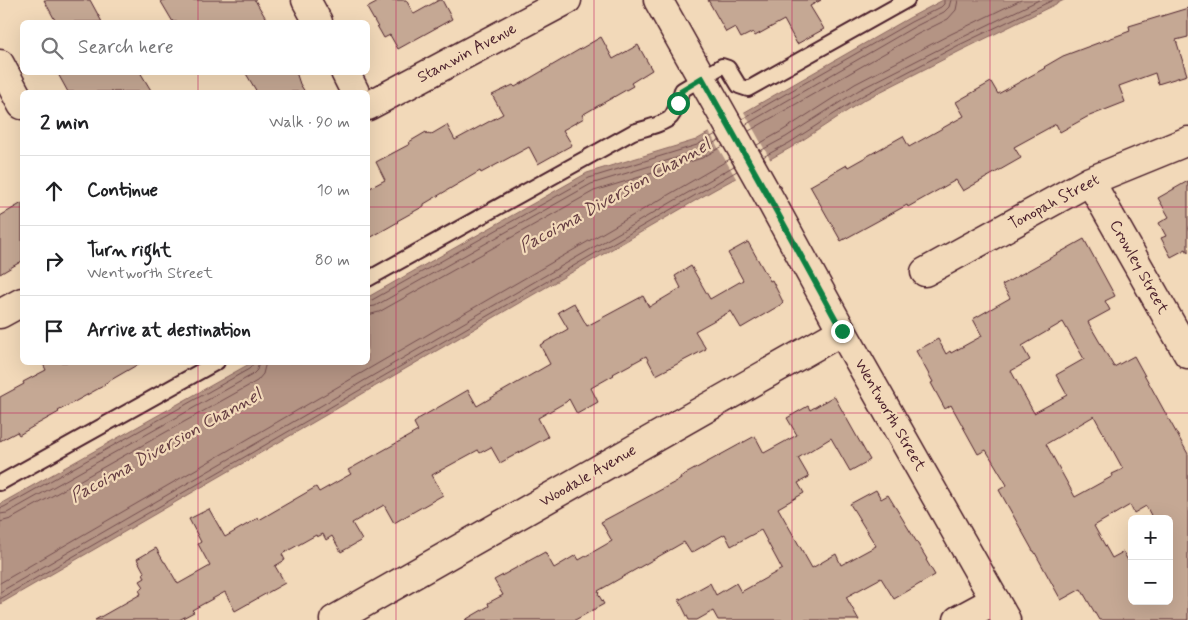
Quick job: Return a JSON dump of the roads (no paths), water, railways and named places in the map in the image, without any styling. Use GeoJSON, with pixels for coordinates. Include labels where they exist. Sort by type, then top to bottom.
{"type":"FeatureCollection","features":[{"type":"Feature","properties":{"kind":"street"},"geometry":{"type":"LineString","coordinates":[[306,0],[317,20]]}},
{"type":"Feature","properties":{"kind":"street","name":"Stanwin Avenue"},"geometry":{"type":"LineString","coordinates":[[370,105],[567,0]]}},
{"type":"Feature","properties":{"kind":"street","name":"Wentworth Street"},"geometry":{"type":"LineString","coordinates":[[658,0],[842,331],[1001,610]]}},
{"type":"Feature","properties":{"kind":"street"},"geometry":{"type":"LineString","coordinates":[[0,64],[20,101]]}},
{"type":"Feature","properties":{"kind":"street"},"geometry":{"type":"LineString","coordinates":[[346,75],[354,90]]}},
{"type":"Feature","properties":{"kind":"street","name":"Tonopah Street"},"geometry":{"type":"LineString","coordinates":[[925,272],[1090,181],[1188,141]]}},
{"type":"Feature","properties":{"kind":"street","name":"Crowley Street"},"geometry":{"type":"LineString","coordinates":[[1090,181],[1188,354]]}},
{"type":"Feature","properties":{"kind":"street"},"geometry":{"type":"LineString","coordinates":[[0,314],[20,303]]}},
{"type":"Feature","properties":{"kind":"street","name":"Woodale Avenue"},"geometry":{"type":"LineString","coordinates":[[334,620],[842,331]]}},
{"type":"Feature","properties":{"kind":"street"},"geometry":{"type":"LineString","coordinates":[[958,620],[1001,610]]}},
{"type":"Feature","properties":{"kind":"lane"},"geometry":{"type":"LineString","coordinates":[[370,278],[633,132],[656,125],[671,117],[682,90],[704,81],[722,66],[728,68],[739,86],[748,89],[907,0]]}},
{"type":"Feature","properties":{"kind":"lane"},"geometry":{"type":"LineString","coordinates":[[0,483],[212,365]]}},
{"type":"Feature","properties":{"kind":"water","name":"Pacoima Diversion Channel"},"geometry":{"type":"Polygon","coordinates":[[[943,0],[1064,0],[864,100],[792,147],[712,191],[0,604],[0,504],[247,365],[370,365],[370,296],[587,173],[696,140],[943,0]]]}}]}
